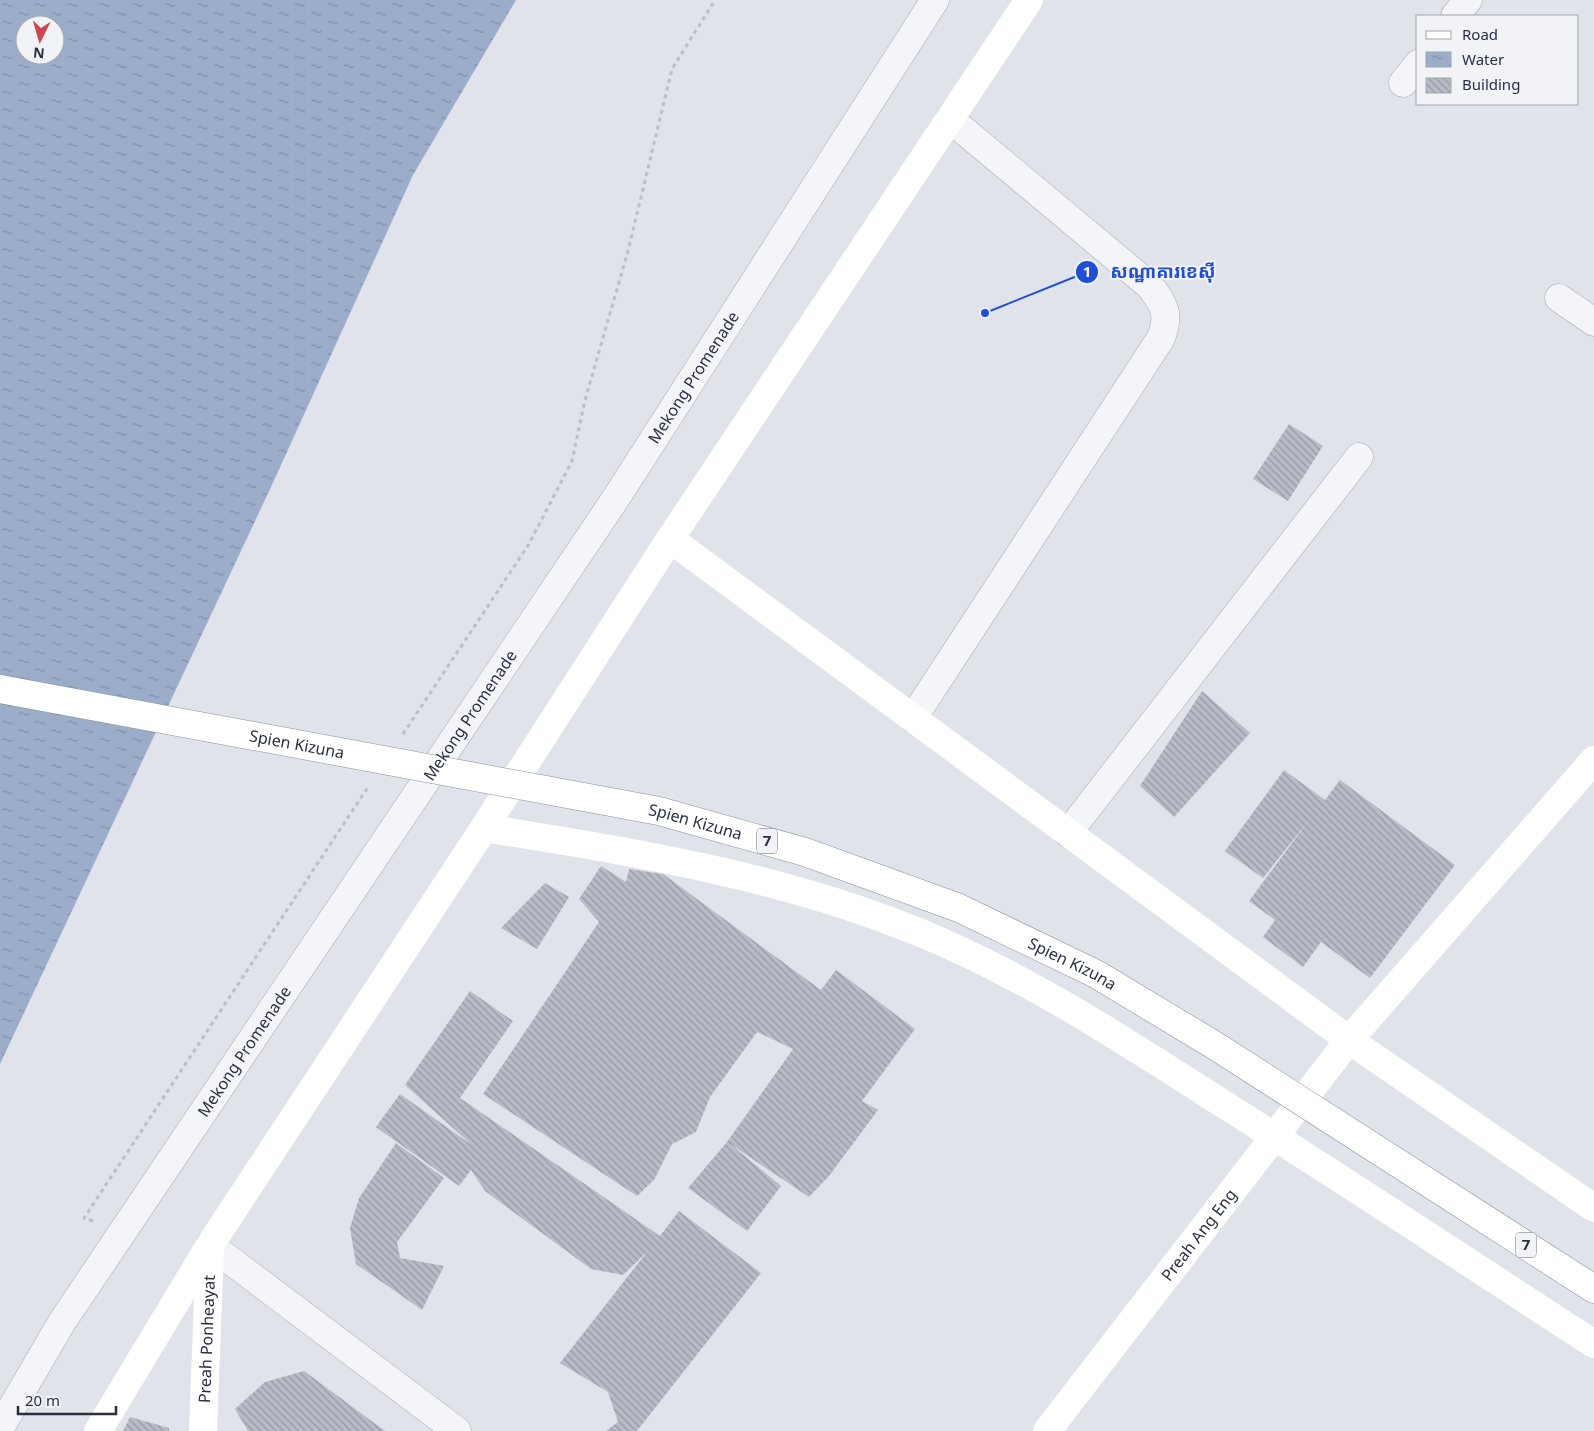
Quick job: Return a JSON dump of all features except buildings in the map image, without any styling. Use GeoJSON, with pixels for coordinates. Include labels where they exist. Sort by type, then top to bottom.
{"type":"FeatureCollection","features":[{"type":"Feature","properties":{"kind":"main road"},"geometry":{"type":"LineString","coordinates":[[98,1431],[210,1245],[484,828],[670,539],[1029,0]]}},
{"type":"Feature","properties":{"kind":"main road"},"geometry":{"type":"LineString","coordinates":[[670,539],[1349,1040],[1594,1208]]}},
{"type":"Feature","properties":{"kind":"main road","name":"Spien Kizuna"},"geometry":{"type":"LineString","coordinates":[[0,689],[659,811],[805,852],[959,908],[1096,974],[1214,1045],[1594,1289]]}},
{"type":"Feature","properties":{"kind":"main road","name":"Preah Ang Eng"},"geometry":{"type":"LineString","coordinates":[[1047,1431],[1349,1040],[1594,760]]}},
{"type":"Feature","properties":{"kind":"main road"},"geometry":{"type":"LineString","coordinates":[[484,828],[609,848],[726,872],[824,898],[942,942],[1074,1009],[1594,1344]]}},
{"type":"Feature","properties":{"kind":"main road","name":"Preah Ponheayat"},"geometry":{"type":"LineString","coordinates":[[202,1431],[210,1245]]}},
{"type":"Feature","properties":{"kind":"street","name":"Mekong Promenade"},"geometry":{"type":"LineString","coordinates":[[0,1428],[62,1322],[616,498],[935,0]]}},
{"type":"Feature","properties":{"kind":"street"},"geometry":{"type":"LineString","coordinates":[[1456,15],[1468,0]]}},
{"type":"Feature","properties":{"kind":"street"},"geometry":{"type":"LineString","coordinates":[[913,718],[1161,338],[1167,321],[1161,300],[1150,286],[950,119]]}},
{"type":"Feature","properties":{"kind":"street"},"geometry":{"type":"LineString","coordinates":[[1559,298],[1594,322]]}},
{"type":"Feature","properties":{"kind":"street"},"geometry":{"type":"LineString","coordinates":[[1068,833],[1359,457]]}},
{"type":"Feature","properties":{"kind":"street"},"geometry":{"type":"LineString","coordinates":[[210,1245],[457,1431]]}},
{"type":"Feature","properties":{"kind":"path"},"geometry":{"type":"LineString","coordinates":[[398,741],[529,544],[572,461],[585,400],[628,251],[672,69],[715,0]]}},
{"type":"Feature","properties":{"kind":"path"},"geometry":{"type":"LineString","coordinates":[[122,1232],[84,1218],[372,782]]}},
{"type":"Feature","properties":{"kind":"water"},"geometry":{"type":"Polygon","coordinates":[[[0,0],[516,0],[413,175],[271,487],[0,1064],[0,0]]]}},
{"type":"Feature","properties":{"kind":"place","name":"សណ្ឋាគារខេសុី"},"geometry":{"type":"Point","coordinates":[985,313]}}]}
